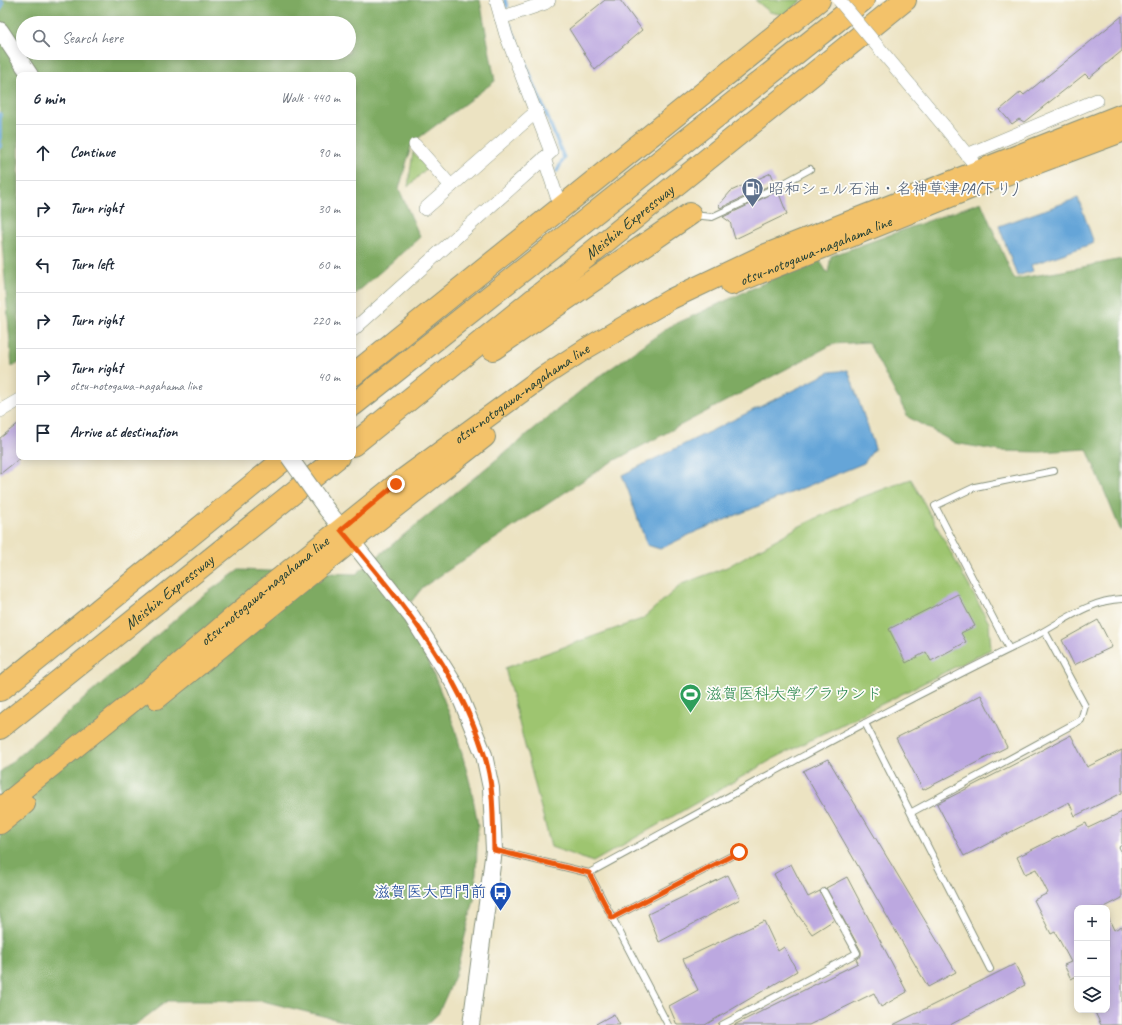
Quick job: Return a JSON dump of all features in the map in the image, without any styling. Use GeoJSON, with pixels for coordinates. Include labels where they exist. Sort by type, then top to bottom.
{"type":"FeatureCollection","features":[{"type":"Feature","properties":{"kind":"highway"},"geometry":{"type":"LineString","coordinates":[[356,373],[819,0]]}},
{"type":"Feature","properties":{"kind":"highway","name":"Meishin Expressway"},"geometry":{"type":"LineString","coordinates":[[356,403],[863,0]]}},
{"type":"Feature","properties":{"kind":"highway","name":"Meishin Expressway"},"geometry":{"type":"LineString","coordinates":[[360,440],[905,0]]}},
{"type":"Feature","properties":{"kind":"highway"},"geometry":{"type":"LineString","coordinates":[[360,440],[690,214]]}},
{"type":"Feature","properties":{"kind":"highway","name":"Meishin Expressway"},"geometry":{"type":"LineString","coordinates":[[0,690],[284,460]]}},
{"type":"Feature","properties":{"kind":"highway","name":"Meishin Expressway"},"geometry":{"type":"LineString","coordinates":[[0,728],[334,460]]}},
{"type":"Feature","properties":{"kind":"main road","name":"otsu-notogawa-nagahama line"},"geometry":{"type":"LineString","coordinates":[[0,824],[346,536],[396,484],[544,376],[622,326],[671,299],[766,254],[977,169],[1122,114]]}},
{"type":"Feature","properties":{"kind":"main road","name":"otsu-notogawa-nagahama line"},"geometry":{"type":"LineString","coordinates":[[977,169],[1122,132]]}},
{"type":"Feature","properties":{"kind":"main road","name":"otsu-notogawa-nagahama line"},"geometry":{"type":"LineString","coordinates":[[0,808],[146,691],[263,591],[346,536]]}},
{"type":"Feature","properties":{"kind":"street"},"geometry":{"type":"LineString","coordinates":[[356,327],[551,152],[537,112],[506,35],[496,0]]}},
{"type":"Feature","properties":{"kind":"street"},"geometry":{"type":"LineString","coordinates":[[501,18],[550,0]]}},
{"type":"Feature","properties":{"kind":"street"},"geometry":{"type":"LineString","coordinates":[[839,0],[944,126],[977,169],[1097,100]]}},
{"type":"Feature","properties":{"kind":"street"},"geometry":{"type":"LineString","coordinates":[[0,30],[16,54]]}},
{"type":"Feature","properties":{"kind":"street"},"geometry":{"type":"LineString","coordinates":[[20,60],[28,72]]}},
{"type":"Feature","properties":{"kind":"street"},"geometry":{"type":"LineString","coordinates":[[425,209],[537,112]]}},
{"type":"Feature","properties":{"kind":"street"},"geometry":{"type":"LineString","coordinates":[[415,145],[451,186]]}},
{"type":"Feature","properties":{"kind":"street"},"geometry":{"type":"LineString","coordinates":[[544,158],[557,197]]}},
{"type":"Feature","properties":{"kind":"street"},"geometry":{"type":"LineString","coordinates":[[0,411],[16,402]]}},
{"type":"Feature","properties":{"kind":"street"},"geometry":{"type":"LineString","coordinates":[[290,460],[346,536],[412,618],[456,686],[484,755],[491,788],[494,850],[471,1025]]}},
{"type":"Feature","properties":{"kind":"lane"},"geometry":{"type":"LineString","coordinates":[[690,214],[712,217],[779,186],[810,168]]}},
{"type":"Feature","properties":{"kind":"lane"},"geometry":{"type":"LineString","coordinates":[[1009,649],[935,506],[975,487],[1054,471]]}},
{"type":"Feature","properties":{"kind":"lane"},"geometry":{"type":"LineString","coordinates":[[494,850],[589,873],[865,723],[1045,632],[1082,610],[1111,600],[1122,599]]}},
{"type":"Feature","properties":{"kind":"lane"},"geometry":{"type":"LineString","coordinates":[[912,812],[1081,720],[1086,706],[1045,632]]}},
{"type":"Feature","properties":{"kind":"lane"},"geometry":{"type":"LineString","coordinates":[[865,723],[912,812],[990,969]]}},
{"type":"Feature","properties":{"kind":"lane"},"geometry":{"type":"LineString","coordinates":[[612,918],[739,852]]}},
{"type":"Feature","properties":{"kind":"lane"},"geometry":{"type":"LineString","coordinates":[[589,873],[668,1025]]}},
{"type":"Feature","properties":{"kind":"lane"},"geometry":{"type":"LineString","coordinates":[[722,1025],[857,953],[824,892]]}},
{"type":"Feature","properties":{"kind":"green space"},"geometry":{"type":"Polygon","coordinates":[[[0,0],[480,0],[495,81],[412,143],[399,189],[420,237],[356,293],[356,72],[16,72],[16,365],[12,367],[0,216],[0,0]]]}},
{"type":"Feature","properties":{"kind":"green space"},"geometry":{"type":"Polygon","coordinates":[[[755,0],[802,0],[784,15],[770,12],[755,0]]]}},
{"type":"Feature","properties":{"kind":"green space"},"geometry":{"type":"Polygon","coordinates":[[[413,152],[427,168],[408,187],[413,152]]]}},
{"type":"Feature","properties":{"kind":"green space"},"geometry":{"type":"Polygon","coordinates":[[[981,202],[1014,279],[1122,259],[1122,530],[1120,529],[1087,449],[1040,452],[1000,451],[955,443],[908,417],[868,342],[833,344],[606,465],[423,587],[407,607],[455,728],[471,787],[478,825],[475,896],[455,976],[438,1014],[426,1025],[359,1025],[263,1001],[167,1001],[135,1025],[0,1025],[0,772],[201,597],[239,570],[356,574],[589,384],[669,327],[818,258],[828,274],[831,256],[981,202]]]}},
{"type":"Feature","properties":{"kind":"green space","name":"滋賀医科大学グラウンド"},"geometry":{"type":"Polygon","coordinates":[[[911,479],[989,623],[991,649],[773,759],[593,862],[551,847],[505,668],[642,619],[682,584],[727,567],[798,527],[857,499],[911,479]]]}},
{"type":"Feature","properties":{"kind":"water"},"geometry":{"type":"Polygon","coordinates":[[[1078,198],[1094,243],[1031,265],[1033,271],[1017,276],[999,226],[1078,198]]]}},
{"type":"Feature","properties":{"kind":"water"},"geometry":{"type":"Polygon","coordinates":[[[848,370],[875,448],[864,463],[695,532],[660,549],[647,545],[622,475],[830,372],[848,370]]]}},
{"type":"Feature","properties":{"kind":"building"},"geometry":{"type":"Polygon","coordinates":[[[605,0],[620,0],[642,30],[595,70],[569,29],[605,0]]]}},
{"type":"Feature","properties":{"kind":"building"},"geometry":{"type":"Polygon","coordinates":[[[1122,16],[1122,51],[1089,78],[1085,74],[1024,122],[1019,119],[1012,124],[1000,110],[1021,92],[1024,95],[1122,16]]]}},
{"type":"Feature","properties":{"kind":"building"},"geometry":{"type":"Polygon","coordinates":[[[771,173],[775,183],[720,208],[719,205],[731,191],[771,173]]]}},
{"type":"Feature","properties":{"kind":"building"},"geometry":{"type":"Polygon","coordinates":[[[778,191],[787,214],[735,239],[730,222],[723,217],[778,191]]]}},
{"type":"Feature","properties":{"kind":"building"},"geometry":{"type":"Polygon","coordinates":[[[16,425],[16,460],[18,460],[0,474],[0,438],[16,425]]]}},
{"type":"Feature","properties":{"kind":"building"},"geometry":{"type":"Polygon","coordinates":[[[958,594],[975,626],[961,633],[966,642],[931,661],[926,652],[906,663],[889,629],[958,594]]]}},
{"type":"Feature","properties":{"kind":"building"},"geometry":{"type":"Polygon","coordinates":[[[1098,620],[1112,647],[1074,665],[1062,640],[1098,620]]]}},
{"type":"Feature","properties":{"kind":"building"},"geometry":{"type":"Polygon","coordinates":[[[981,695],[1007,747],[923,790],[896,738],[981,695]]]}},
{"type":"Feature","properties":{"kind":"building"},"geometry":{"type":"Polygon","coordinates":[[[1071,735],[1087,767],[1122,750],[1122,793],[1075,816],[1069,802],[964,856],[937,804],[1071,735]]]}},
{"type":"Feature","properties":{"kind":"building"},"geometry":{"type":"Polygon","coordinates":[[[828,759],[956,972],[928,987],[803,771],[828,759]]]}},
{"type":"Feature","properties":{"kind":"building"},"geometry":{"type":"Polygon","coordinates":[[[1122,812],[1122,845],[1119,847],[1122,853],[1122,898],[1109,905],[1074,905],[1074,978],[1071,979],[1064,965],[1071,962],[1055,932],[1051,934],[1034,900],[1048,893],[1036,869],[1025,874],[1017,857],[1086,823],[1088,828],[1122,812]]]}},
{"type":"Feature","properties":{"kind":"building"},"geometry":{"type":"Polygon","coordinates":[[[791,864],[808,897],[820,891],[834,920],[812,934],[789,903],[774,874],[791,864]]]}},
{"type":"Feature","properties":{"kind":"building"},"geometry":{"type":"Polygon","coordinates":[[[728,875],[740,899],[659,942],[648,914],[728,875]]]}},
{"type":"Feature","properties":{"kind":"building"},"geometry":{"type":"Polygon","coordinates":[[[847,877],[907,992],[881,1007],[874,993],[809,1025],[734,1025],[858,963],[856,959],[861,956],[861,951],[826,888],[847,877]]]}},
{"type":"Feature","properties":{"kind":"building"},"geometry":{"type":"Polygon","coordinates":[[[764,921],[778,951],[784,947],[797,971],[705,1025],[677,1025],[669,1006],[698,990],[683,959],[764,921]]]}},
{"type":"Feature","properties":{"kind":"building"},"geometry":{"type":"Polygon","coordinates":[[[1110,921],[1114,930],[1122,926],[1122,1025],[1101,1025],[1095,1013],[1110,1013],[1110,921]]]}},
{"type":"Feature","properties":{"kind":"building"},"geometry":{"type":"Polygon","coordinates":[[[1015,964],[1025,985],[950,1025],[893,1025],[1015,964]]]}},
{"type":"Feature","properties":{"kind":"building"},"geometry":{"type":"Polygon","coordinates":[[[614,1014],[620,1025],[594,1025],[614,1014]]]}},
{"type":"Feature","properties":{"kind":"waterway"},"geometry":{"type":"LineString","coordinates":[[0,0],[3,4],[0,10]]}},
{"type":"Feature","properties":{"kind":"waterway"},"geometry":{"type":"LineString","coordinates":[[505,0],[507,7]]}},
{"type":"Feature","properties":{"kind":"waterway"},"geometry":{"type":"LineString","coordinates":[[510,25],[564,158],[557,171]]}},
{"type":"Feature","properties":{"kind":"waterway"},"geometry":{"type":"LineString","coordinates":[[0,114],[0,147]]}},
{"type":"Feature","properties":{"kind":"place","name":"昭和シェル石油・名神草津PA(下り)"},"geometry":{"type":"Point","coordinates":[753,208]}},
{"type":"Feature","properties":{"kind":"place","name":"滋賀医科大学グラウンド"},"geometry":{"type":"Point","coordinates":[690,714]}},
{"type":"Feature","properties":{"kind":"place","name":"滋賀医大西門前"},"geometry":{"type":"Point","coordinates":[501,912]}},
{"type":"Feature","properties":{"kind":"route"},"geometry":{"type":"LineString","coordinates":[[396,484],[341,530],[412,618],[456,686],[471,719],[484,755],[491,788],[494,850],[589,873],[612,918],[739,852]]}}]}
